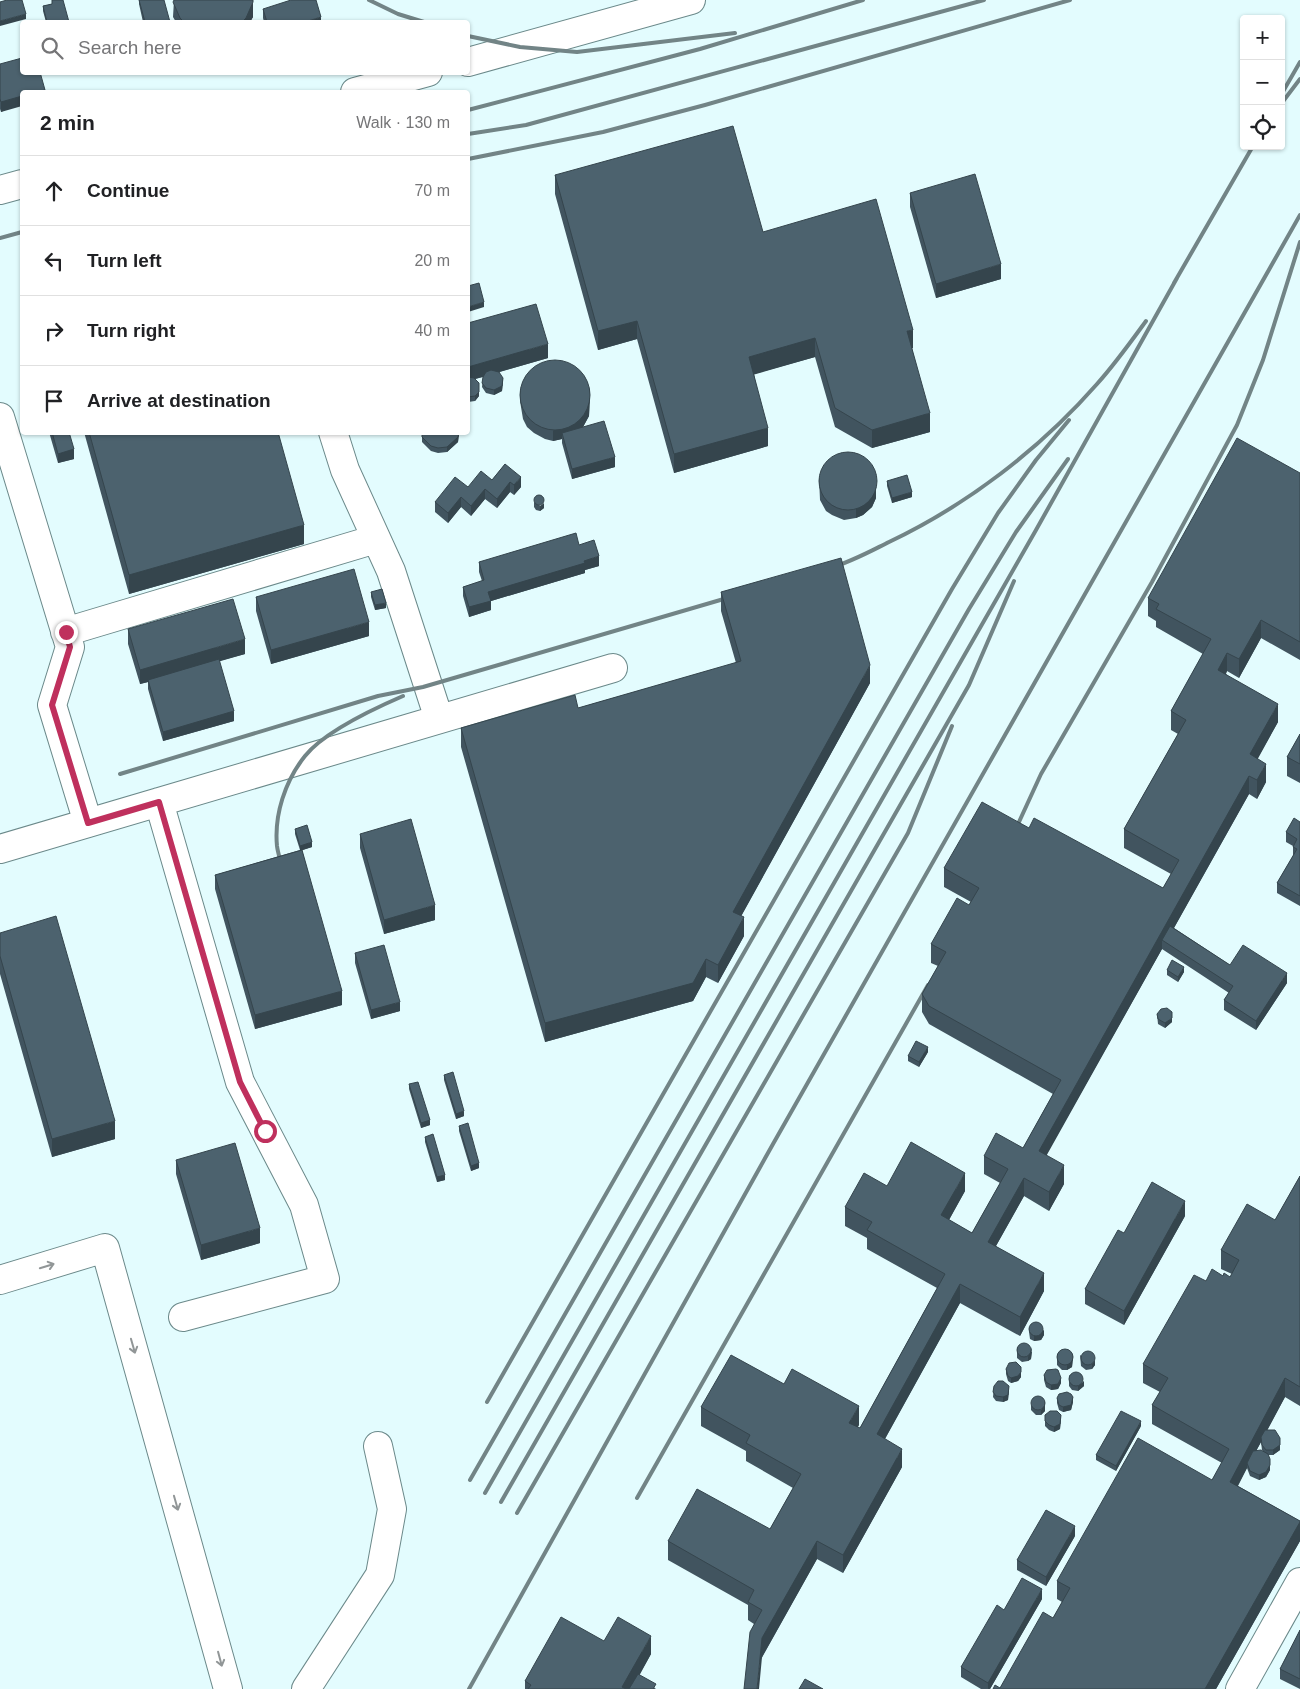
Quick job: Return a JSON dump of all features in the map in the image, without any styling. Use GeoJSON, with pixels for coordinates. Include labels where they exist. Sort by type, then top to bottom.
{"type":"FeatureCollection","features":[{"type":"Feature","properties":{"kind":"lane"},"geometry":{"type":"LineString","coordinates":[[470,61],[691,0]]}},
{"type":"Feature","properties":{"kind":"lane"},"geometry":{"type":"LineString","coordinates":[[362,90],[417,75]]}},
{"type":"Feature","properties":{"kind":"lane"},"geometry":{"type":"LineString","coordinates":[[0,190],[20,185]]}},
{"type":"Feature","properties":{"kind":"lane"},"geometry":{"type":"LineString","coordinates":[[0,417],[70,647],[52,705],[88,823]]}},
{"type":"Feature","properties":{"kind":"lane"},"geometry":{"type":"LineString","coordinates":[[334,435],[345,470],[391,571],[439,719]]}},
{"type":"Feature","properties":{"kind":"lane"},"geometry":{"type":"LineString","coordinates":[[66,632],[376,539]]}},
{"type":"Feature","properties":{"kind":"lane"},"geometry":{"type":"LineString","coordinates":[[0,849],[613,668]]}},
{"type":"Feature","properties":{"kind":"lane"},"geometry":{"type":"LineString","coordinates":[[159,802],[240,1082],[304,1205],[325,1279],[184,1317]]}},
{"type":"Feature","properties":{"kind":"lane"},"geometry":{"type":"LineString","coordinates":[[0,1280],[105,1248],[228,1689]]}},
{"type":"Feature","properties":{"kind":"lane"},"geometry":{"type":"LineString","coordinates":[[306,1689],[380,1575],[392,1509],[378,1446]]}},
{"type":"Feature","properties":{"kind":"lane"},"geometry":{"type":"LineString","coordinates":[[1240,1689],[1300,1582]]}},
{"type":"Feature","properties":{"kind":"building"},"geometry":{"type":"Polygon","coordinates":[[[22,0],[26,14],[0,21],[0,2],[22,0]]]}},
{"type":"Feature","properties":{"kind":"building"},"geometry":{"type":"Polygon","coordinates":[[[52,0],[63,0],[68,20],[46,20],[43,6],[52,4],[52,0]]]}},
{"type":"Feature","properties":{"kind":"building"},"geometry":{"type":"Polygon","coordinates":[[[139,0],[164,0],[169,20],[144,20],[139,0]]]}},
{"type":"Feature","properties":{"kind":"building"},"geometry":{"type":"Polygon","coordinates":[[[174,0],[253,0],[244,20],[182,20],[173,2],[174,0]]]}},
{"type":"Feature","properties":{"kind":"building"},"geometry":{"type":"Polygon","coordinates":[[[291,0],[316,0],[321,17],[311,20],[266,20],[263,9],[291,0]]]}},
{"type":"Feature","properties":{"kind":"building"},"geometry":{"type":"Polygon","coordinates":[[[20,59],[20,75],[41,75],[45,90],[20,90],[20,97],[1,102],[0,64],[20,59]]]}},
{"type":"Feature","properties":{"kind":"building"},"geometry":{"type":"Polygon","coordinates":[[[733,126],[763,232],[876,199],[913,330],[907,331],[930,413],[872,430],[835,408],[815,338],[749,357],[768,428],[674,454],[637,321],[598,331],[555,175],[733,126]]]}},
{"type":"Feature","properties":{"kind":"building"},"geometry":{"type":"Polygon","coordinates":[[[975,174],[1001,264],[936,284],[910,193],[975,174]]]}},
{"type":"Feature","properties":{"kind":"building"},"geometry":{"type":"Polygon","coordinates":[[[479,283],[484,302],[470,306],[470,285],[479,283]]]}},
{"type":"Feature","properties":{"kind":"building"},"geometry":{"type":"Polygon","coordinates":[[[536,304],[548,344],[470,366],[470,322],[536,304]]]}},
{"type":"Feature","properties":{"kind":"building"},"geometry":{"type":"Polygon","coordinates":[[[555,360],[568,363],[580,370],[587,382],[590,395],[587,408],[580,420],[568,427],[555,430],[542,427],[530,420],[523,408],[520,395],[523,382],[530,370],[542,363],[555,360]]]}},
{"type":"Feature","properties":{"kind":"building"},"geometry":{"type":"Polygon","coordinates":[[[491,370],[499,372],[503,378],[502,386],[494,390],[486,388],[482,383],[486,372],[491,370]]]}},
{"type":"Feature","properties":{"kind":"building"},"geometry":{"type":"Polygon","coordinates":[[[470,377],[474,378],[479,383],[479,392],[475,396],[470,397],[470,377]]]}},
{"type":"Feature","properties":{"kind":"building"},"geometry":{"type":"Polygon","coordinates":[[[604,421],[615,457],[572,469],[562,433],[604,421]]]}},
{"type":"Feature","properties":{"kind":"building"},"geometry":{"type":"Polygon","coordinates":[[[53,435],[70,435],[74,449],[58,454],[53,435]]]}},
{"type":"Feature","properties":{"kind":"building"},"geometry":{"type":"Polygon","coordinates":[[[90,435],[279,435],[304,525],[129,575],[90,435]]]}},
{"type":"Feature","properties":{"kind":"building"},"geometry":{"type":"Polygon","coordinates":[[[422,435],[458,435],[447,447],[438,448],[431,446],[422,435]]]}},
{"type":"Feature","properties":{"kind":"building"},"geometry":{"type":"Polygon","coordinates":[[[1237,438],[1300,473],[1300,642],[1261,620],[1239,659],[1227,653],[1218,670],[1278,704],[1250,754],[1266,764],[1257,780],[1249,776],[1039,1151],[1064,1165],[1049,1192],[1024,1178],[988,1242],[1044,1273],[1020,1317],[960,1284],[877,1434],[902,1449],[843,1555],[817,1541],[762,1638],[757,1689],[744,1689],[750,1632],[762,1610],[748,1602],[754,1590],[668,1541],[697,1489],[770,1529],[801,1474],[746,1443],[750,1435],[701,1407],[731,1355],[784,1384],[792,1369],[859,1406],[849,1423],[860,1428],[945,1274],[867,1230],[872,1222],[845,1207],[864,1173],[887,1186],[911,1142],[965,1173],[941,1215],[972,1233],[1008,1169],[984,1156],[996,1133],[1023,1148],[1061,1080],[929,1006],[922,994],[946,952],[931,944],[957,898],[969,905],[979,888],[944,868],[982,802],[1029,828],[1034,818],[1163,888],[1179,860],[1124,829],[1186,720],[1171,711],[1211,639],[1156,609],[1159,604],[1148,598],[1237,438]]]}},
{"type":"Feature","properties":{"kind":"building"},"geometry":{"type":"Polygon","coordinates":[[[848,452],[864,457],[872,465],[877,481],[872,497],[864,505],[848,510],[832,505],[824,497],[819,481],[824,465],[832,457],[848,452]]]}},
{"type":"Feature","properties":{"kind":"building"},"geometry":{"type":"Polygon","coordinates":[[[505,464],[521,477],[514,485],[510,482],[497,499],[485,489],[471,506],[461,497],[448,513],[435,502],[455,477],[468,487],[481,471],[492,480],[505,464]]]}},
{"type":"Feature","properties":{"kind":"building"},"geometry":{"type":"Polygon","coordinates":[[[907,475],[912,492],[892,498],[887,481],[907,475]]]}},
{"type":"Feature","properties":{"kind":"building"},"geometry":{"type":"Polygon","coordinates":[[[537,495],[541,495],[544,500],[543,504],[537,505],[534,502],[534,498],[537,495]]]}},
{"type":"Feature","properties":{"kind":"building"},"geometry":{"type":"Polygon","coordinates":[[[576,533],[579,545],[594,540],[599,556],[584,561],[585,563],[488,592],[491,601],[469,607],[463,587],[484,580],[479,562],[576,533]]]}},
{"type":"Feature","properties":{"kind":"building"},"geometry":{"type":"Polygon","coordinates":[[[841,558],[870,665],[733,912],[744,917],[718,965],[706,959],[693,983],[545,1023],[461,728],[575,695],[578,708],[741,661],[721,592],[841,558]]]}},
{"type":"Feature","properties":{"kind":"building"},"geometry":{"type":"Polygon","coordinates":[[[354,569],[369,622],[271,650],[256,597],[354,569]]]}},
{"type":"Feature","properties":{"kind":"building"},"geometry":{"type":"Polygon","coordinates":[[[382,589],[386,603],[375,605],[371,592],[382,589]]]}},
{"type":"Feature","properties":{"kind":"building"},"geometry":{"type":"Polygon","coordinates":[[[233,599],[245,639],[140,670],[128,629],[233,599]]]}},
{"type":"Feature","properties":{"kind":"building"},"geometry":{"type":"Polygon","coordinates":[[[219,659],[234,711],[163,732],[148,680],[219,659]]]}},
{"type":"Feature","properties":{"kind":"building"},"geometry":{"type":"Polygon","coordinates":[[[1300,734],[1300,764],[1287,757],[1300,734]]]}},
{"type":"Feature","properties":{"kind":"building"},"geometry":{"type":"Polygon","coordinates":[[[1294,818],[1300,822],[1300,896],[1277,883],[1297,849],[1293,847],[1297,839],[1286,832],[1294,818]]]}},
{"type":"Feature","properties":{"kind":"building"},"geometry":{"type":"Polygon","coordinates":[[[411,819],[435,905],[384,920],[360,834],[411,819]]]}},
{"type":"Feature","properties":{"kind":"building"},"geometry":{"type":"Polygon","coordinates":[[[307,825],[312,842],[300,846],[295,829],[307,825]]]}},
{"type":"Feature","properties":{"kind":"building"},"geometry":{"type":"Polygon","coordinates":[[[302,850],[342,991],[255,1015],[215,875],[302,850]]]}},
{"type":"Feature","properties":{"kind":"building"},"geometry":{"type":"Polygon","coordinates":[[[56,916],[115,1121],[52,1139],[0,956],[0,933],[56,916]]]}},
{"type":"Feature","properties":{"kind":"building"},"geometry":{"type":"Polygon","coordinates":[[[1170,926],[1230,965],[1243,945],[1287,973],[1256,1021],[1224,1000],[1233,986],[1162,940],[1170,926]]]}},
{"type":"Feature","properties":{"kind":"building"},"geometry":{"type":"Polygon","coordinates":[[[384,945],[400,1002],[371,1010],[355,953],[384,945]]]}},
{"type":"Feature","properties":{"kind":"building"},"geometry":{"type":"Polygon","coordinates":[[[1172,960],[1184,967],[1178,977],[1167,970],[1172,960]]]}},
{"type":"Feature","properties":{"kind":"building"},"geometry":{"type":"Polygon","coordinates":[[[1167,1008],[1172,1012],[1172,1018],[1165,1023],[1158,1019],[1157,1014],[1161,1009],[1167,1008]]]}},
{"type":"Feature","properties":{"kind":"building"},"geometry":{"type":"Polygon","coordinates":[[[916,1041],[928,1047],[919,1062],[908,1056],[916,1041]]]}},
{"type":"Feature","properties":{"kind":"building"},"geometry":{"type":"Polygon","coordinates":[[[453,1072],[464,1111],[456,1114],[444,1075],[453,1072]]]}},
{"type":"Feature","properties":{"kind":"building"},"geometry":{"type":"Polygon","coordinates":[[[418,1082],[430,1120],[421,1123],[409,1084],[418,1082]]]}},
{"type":"Feature","properties":{"kind":"building"},"geometry":{"type":"Polygon","coordinates":[[[468,1123],[479,1163],[471,1166],[459,1126],[468,1123]]]}},
{"type":"Feature","properties":{"kind":"building"},"geometry":{"type":"Polygon","coordinates":[[[433,1134],[445,1175],[437,1177],[425,1137],[433,1134]]]}},
{"type":"Feature","properties":{"kind":"building"},"geometry":{"type":"Polygon","coordinates":[[[235,1143],[260,1228],[201,1245],[176,1160],[235,1143]]]}},
{"type":"Feature","properties":{"kind":"building"},"geometry":{"type":"Polygon","coordinates":[[[1300,1176],[1300,1387],[1285,1378],[1230,1482],[1300,1522],[1205,1689],[993,1689],[995,1685],[1000,1688],[1043,1612],[1053,1618],[1070,1588],[1057,1581],[1138,1438],[1212,1480],[1229,1449],[1152,1405],[1168,1378],[1143,1364],[1194,1275],[1206,1281],[1212,1269],[1223,1276],[1224,1273],[1230,1277],[1239,1260],[1221,1250],[1247,1204],[1275,1220],[1300,1176]]]}},
{"type":"Feature","properties":{"kind":"building"},"geometry":{"type":"Polygon","coordinates":[[[1152,1182],[1185,1201],[1124,1311],[1085,1289],[1118,1230],[1124,1233],[1152,1182]]]}},
{"type":"Feature","properties":{"kind":"building"},"geometry":{"type":"Polygon","coordinates":[[[1033,1322],[1039,1322],[1043,1329],[1039,1336],[1033,1336],[1029,1332],[1029,1326],[1033,1322]]]}},
{"type":"Feature","properties":{"kind":"building"},"geometry":{"type":"Polygon","coordinates":[[[1021,1343],[1027,1343],[1031,1350],[1027,1357],[1021,1357],[1017,1353],[1017,1347],[1021,1343]]]}},
{"type":"Feature","properties":{"kind":"building"},"geometry":{"type":"Polygon","coordinates":[[[1062,1349],[1068,1349],[1073,1354],[1071,1363],[1062,1365],[1057,1360],[1057,1354],[1062,1349]]]}},
{"type":"Feature","properties":{"kind":"building"},"geometry":{"type":"Polygon","coordinates":[[[1085,1351],[1091,1351],[1095,1358],[1091,1365],[1085,1365],[1081,1361],[1081,1355],[1085,1351]]]}},
{"type":"Feature","properties":{"kind":"building"},"geometry":{"type":"Polygon","coordinates":[[[1016,1362],[1021,1367],[1021,1372],[1018,1376],[1011,1378],[1008,1376],[1006,1369],[1009,1363],[1016,1362]]]}},
{"type":"Feature","properties":{"kind":"building"},"geometry":{"type":"Polygon","coordinates":[[[1056,1369],[1061,1378],[1058,1384],[1051,1385],[1046,1382],[1044,1375],[1047,1370],[1056,1369]]]}},
{"type":"Feature","properties":{"kind":"building"},"geometry":{"type":"Polygon","coordinates":[[[1073,1372],[1079,1372],[1083,1379],[1079,1386],[1073,1386],[1069,1382],[1069,1376],[1073,1372]]]}},
{"type":"Feature","properties":{"kind":"building"},"geometry":{"type":"Polygon","coordinates":[[[998,1381],[1003,1381],[1009,1386],[1008,1395],[1003,1397],[996,1396],[993,1392],[994,1386],[998,1381]]]}},
{"type":"Feature","properties":{"kind":"building"},"geometry":{"type":"Polygon","coordinates":[[[1067,1392],[1073,1397],[1071,1405],[1063,1407],[1059,1405],[1057,1398],[1059,1394],[1067,1392]]]}},
{"type":"Feature","properties":{"kind":"building"},"geometry":{"type":"Polygon","coordinates":[[[1035,1396],[1041,1396],[1045,1403],[1041,1410],[1035,1410],[1031,1406],[1031,1400],[1035,1396]]]}},
{"type":"Feature","properties":{"kind":"building"},"geometry":{"type":"Polygon","coordinates":[[[1050,1411],[1057,1411],[1061,1415],[1060,1424],[1054,1427],[1045,1421],[1045,1415],[1050,1411]]]}},
{"type":"Feature","properties":{"kind":"building"},"geometry":{"type":"Polygon","coordinates":[[[1121,1411],[1141,1421],[1116,1466],[1096,1455],[1121,1411]]]}},
{"type":"Feature","properties":{"kind":"building"},"geometry":{"type":"Polygon","coordinates":[[[1265,1430],[1275,1430],[1280,1438],[1280,1445],[1273,1450],[1266,1450],[1262,1445],[1261,1437],[1265,1430]]]}},
{"type":"Feature","properties":{"kind":"building"},"geometry":{"type":"Polygon","coordinates":[[[1261,1450],[1268,1454],[1270,1465],[1266,1472],[1259,1475],[1250,1471],[1247,1463],[1253,1451],[1261,1450]]]}},
{"type":"Feature","properties":{"kind":"building"},"geometry":{"type":"Polygon","coordinates":[[[1046,1510],[1075,1526],[1046,1577],[1017,1560],[1046,1510]]]}},
{"type":"Feature","properties":{"kind":"building"},"geometry":{"type":"Polygon","coordinates":[[[1022,1578],[1042,1589],[988,1683],[961,1667],[997,1605],[1004,1610],[1022,1578]]]}},
{"type":"Feature","properties":{"kind":"building"},"geometry":{"type":"Polygon","coordinates":[[[561,1617],[604,1641],[618,1617],[651,1636],[622,1687],[626,1689],[528,1689],[531,1685],[525,1681],[561,1617]]]}},
{"type":"Feature","properties":{"kind":"building"},"geometry":{"type":"Polygon","coordinates":[[[1300,1630],[1300,1679],[1280,1669],[1300,1630]]]}},
{"type":"Feature","properties":{"kind":"building"},"geometry":{"type":"Polygon","coordinates":[[[638,1674],[656,1684],[653,1689],[629,1689],[638,1674]]]}},
{"type":"Feature","properties":{"kind":"building"},"geometry":{"type":"Polygon","coordinates":[[[805,1679],[823,1689],[799,1689],[805,1679]]]}},
{"type":"Feature","properties":{"kind":"railway"},"geometry":{"type":"LineString","coordinates":[[369,0],[398,14],[418,20]]}},
{"type":"Feature","properties":{"kind":"railway"},"geometry":{"type":"LineString","coordinates":[[470,109],[700,49],[863,0]]}},
{"type":"Feature","properties":{"kind":"railway"},"geometry":{"type":"LineString","coordinates":[[470,134],[526,125],[984,0]]}},
{"type":"Feature","properties":{"kind":"railway"},"geometry":{"type":"LineString","coordinates":[[470,159],[603,132],[705,105],[1070,0]]}},
{"type":"Feature","properties":{"kind":"railway"},"geometry":{"type":"LineString","coordinates":[[470,36],[520,47],[577,52],[735,33]]}},
{"type":"Feature","properties":{"kind":"railway"},"geometry":{"type":"LineString","coordinates":[[1285,88],[1300,62]]}},
{"type":"Feature","properties":{"kind":"railway"},"geometry":{"type":"LineString","coordinates":[[1285,99],[1300,79]]}},
{"type":"Feature","properties":{"kind":"railway"},"geometry":{"type":"LineString","coordinates":[[1174,283],[1251,150]]}},
{"type":"Feature","properties":{"kind":"railway"},"geometry":{"type":"LineString","coordinates":[[469,1689],[773,1144],[1300,215]]}},
{"type":"Feature","properties":{"kind":"railway"},"geometry":{"type":"LineString","coordinates":[[0,238],[20,233]]}},
{"type":"Feature","properties":{"kind":"railway"},"geometry":{"type":"LineString","coordinates":[[1013,835],[1041,774],[1152,582],[1237,425],[1263,360],[1300,242]]}},
{"type":"Feature","properties":{"kind":"railway"},"geometry":{"type":"LineString","coordinates":[[485,1493],[1036,530],[1177,278]]}},
{"type":"Feature","properties":{"kind":"railway"},"geometry":{"type":"LineString","coordinates":[[830,568],[860,556],[946,511],[974,493],[1027,453],[1075,408],[1097,384],[1146,321]]}},
{"type":"Feature","properties":{"kind":"railway"},"geometry":{"type":"LineString","coordinates":[[487,1402],[952,589],[998,513],[1036,460],[1069,420]]}},
{"type":"Feature","properties":{"kind":"railway"},"geometry":{"type":"LineString","coordinates":[[470,1480],[969,609],[1016,532],[1068,459]]}},
{"type":"Feature","properties":{"kind":"railway"},"geometry":{"type":"LineString","coordinates":[[501,1502],[969,685],[1014,581]]}},
{"type":"Feature","properties":{"kind":"railway"},"geometry":{"type":"LineString","coordinates":[[120,774],[378,696],[423,687],[734,596]]}},
{"type":"Feature","properties":{"kind":"railway"},"geometry":{"type":"LineString","coordinates":[[282,869],[277,846],[277,822],[282,799],[298,766],[314,747],[337,729],[403,696]]}},
{"type":"Feature","properties":{"kind":"railway"},"geometry":{"type":"LineString","coordinates":[[517,1513],[908,833],[952,726]]}},
{"type":"Feature","properties":{"kind":"railway"},"geometry":{"type":"LineString","coordinates":[[637,1498],[928,985]]}},
{"type":"Feature","properties":{"kind":"route"},"geometry":{"type":"LineString","coordinates":[[66,632],[70,647],[52,705],[88,823],[159,802],[240,1082],[265,1131]]}}]}
